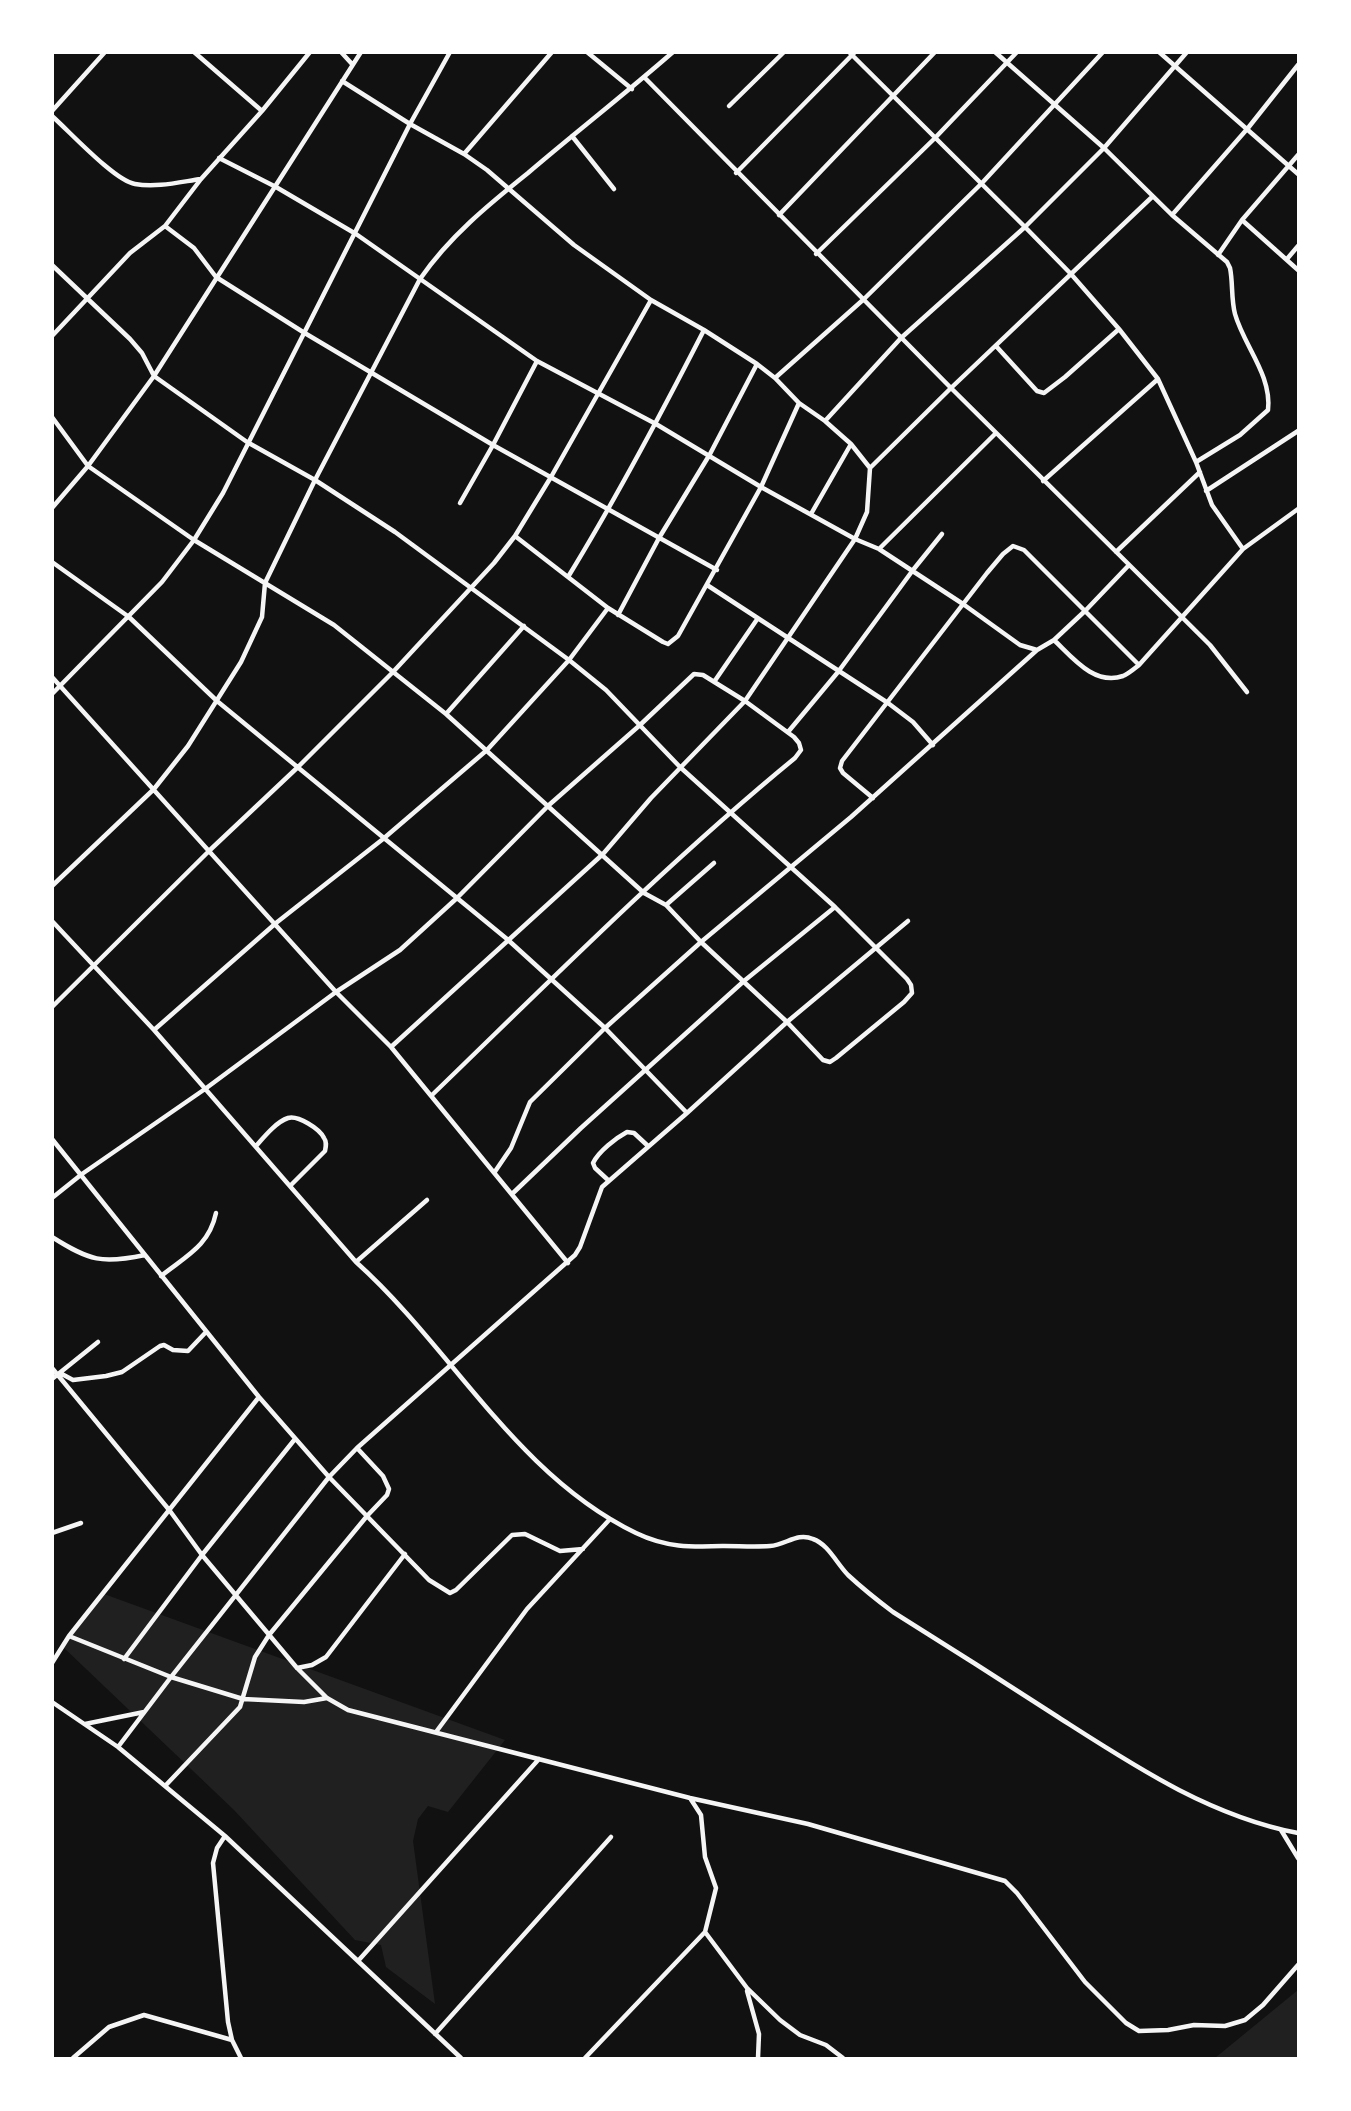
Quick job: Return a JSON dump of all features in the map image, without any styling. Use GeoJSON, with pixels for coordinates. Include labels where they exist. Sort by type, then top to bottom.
{"type":"FeatureCollection","features":[{"type":"Feature","properties":{"kind":"street"},"geometry":{"type":"LineString","coordinates":[[52,111],[105,52]]}},
{"type":"Feature","properties":{"kind":"street"},"geometry":{"type":"LineString","coordinates":[[194,52],[262,111]]}},
{"type":"Feature","properties":{"kind":"street"},"geometry":{"type":"LineString","coordinates":[[52,336],[130,253],[165,226],[201,178],[262,111],[310,52]]}},
{"type":"Feature","properties":{"kind":"street"},"geometry":{"type":"LineString","coordinates":[[341,52],[352,64]]}},
{"type":"Feature","properties":{"kind":"street"},"geometry":{"type":"LineString","coordinates":[[52,508],[88,466],[154,376],[361,52]]}},
{"type":"Feature","properties":{"kind":"street"},"geometry":{"type":"LineString","coordinates":[[52,694],[162,582],[194,540],[223,492],[410,124],[450,52]]}},
{"type":"Feature","properties":{"kind":"street"},"geometry":{"type":"LineString","coordinates":[[464,154],[552,52]]}},
{"type":"Feature","properties":{"kind":"street"},"geometry":{"type":"LineString","coordinates":[[587,52],[632,89]]}},
{"type":"Feature","properties":{"kind":"street"},"geometry":{"type":"LineString","coordinates":[[52,886],[154,789],[188,746],[241,662],[259,627],[265,583],[315,480],[420,279],[438,254],[455,235],[508,189],[632,89],[673,52]]}},
{"type":"Feature","properties":{"kind":"street"},"geometry":{"type":"LineString","coordinates":[[729,106],[784,52]]}},
{"type":"Feature","properties":{"kind":"street"},"geometry":{"type":"LineString","coordinates":[[779,215],[935,52]]}},
{"type":"Feature","properties":{"kind":"street"},"geometry":{"type":"LineString","coordinates":[[995,52],[1104,148],[1152,197],[1227,262],[1231,271],[1236,315],[1263,376],[1269,402],[1268,410],[1240,435],[1196,462]]}},
{"type":"Feature","properties":{"kind":"street"},"geometry":{"type":"LineString","coordinates":[[816,254],[934,139],[1017,52]]}},
{"type":"Feature","properties":{"kind":"street"},"geometry":{"type":"LineString","coordinates":[[775,378],[864,299],[982,183],[1103,52]]}},
{"type":"Feature","properties":{"kind":"street"},"geometry":{"type":"LineString","coordinates":[[1159,52],[1299,174]]}},
{"type":"Feature","properties":{"kind":"street"},"geometry":{"type":"LineString","coordinates":[[825,421],[901,338],[1025,226],[1104,148],[1187,52]]}},
{"type":"Feature","properties":{"kind":"street"},"geometry":{"type":"LineString","coordinates":[[736,173],[852,54],[934,139],[1025,226],[1119,329],[1158,379],[1217,514],[1243,549]]}},
{"type":"Feature","properties":{"kind":"street"},"geometry":{"type":"LineString","coordinates":[[1172,215],[1299,65]]}},
{"type":"Feature","properties":{"kind":"street"},"geometry":{"type":"LineString","coordinates":[[644,77],[816,254],[864,299],[1210,645],[1247,692]]}},
{"type":"Feature","properties":{"kind":"street"},"geometry":{"type":"LineString","coordinates":[[342,81],[410,124],[464,154],[574,245],[651,300],[757,364],[775,378],[799,403],[825,421],[851,444],[870,468]]}},
{"type":"Feature","properties":{"kind":"street"},"geometry":{"type":"LineString","coordinates":[[52,116],[110,169],[134,184],[164,184],[201,178]]}},
{"type":"Feature","properties":{"kind":"street"},"geometry":{"type":"LineString","coordinates":[[572,136],[614,189]]}},
{"type":"Feature","properties":{"kind":"street"},"geometry":{"type":"LineString","coordinates":[[1218,255],[1242,220],[1299,155]]}},
{"type":"Feature","properties":{"kind":"street"},"geometry":{"type":"LineString","coordinates":[[219,158],[276,187],[356,234],[537,361],[600,392],[710,454],[761,487],[855,539],[879,549],[963,604],[1020,645],[1037,650]]}},
{"type":"Feature","properties":{"kind":"street"},"geometry":{"type":"LineString","coordinates":[[391,1047],[603,854],[680,767],[745,700],[855,539],[865,519],[870,468],[1152,197]]}},
{"type":"Feature","properties":{"kind":"street"},"geometry":{"type":"LineString","coordinates":[[1242,220],[1299,270]]}},
{"type":"Feature","properties":{"kind":"street"},"geometry":{"type":"LineString","coordinates":[[165,226],[194,248],[216,277],[303,332],[493,445],[717,570]]}},
{"type":"Feature","properties":{"kind":"street"},"geometry":{"type":"LineString","coordinates":[[1287,259],[1299,246]]}},
{"type":"Feature","properties":{"kind":"street"},"geometry":{"type":"LineString","coordinates":[[52,265],[130,339],[142,353],[154,376],[247,442],[315,480],[395,532],[570,660],[606,690],[680,767],[835,907],[907,979],[912,993],[830,1062],[823,1060],[666,905],[644,893],[446,714],[334,625],[194,540],[88,466],[52,417]]}},
{"type":"Feature","properties":{"kind":"street"},"geometry":{"type":"LineString","coordinates":[[52,1007],[210,850],[298,767],[393,672],[472,588],[515,536],[651,300]]}},
{"type":"Feature","properties":{"kind":"street"},"geometry":{"type":"LineString","coordinates":[[996,346],[1037,391],[1044,393],[1119,329]]}},
{"type":"Feature","properties":{"kind":"street"},"geometry":{"type":"LineString","coordinates":[[568,577],[657,424],[704,330]]}},
{"type":"Feature","properties":{"kind":"street"},"geometry":{"type":"LineString","coordinates":[[460,503],[537,361]]}},
{"type":"Feature","properties":{"kind":"street"},"geometry":{"type":"LineString","coordinates":[[618,615],[659,538],[710,454],[757,364]]}},
{"type":"Feature","properties":{"kind":"street"},"geometry":{"type":"LineString","coordinates":[[1043,480],[1158,379]]}},
{"type":"Feature","properties":{"kind":"street"},"geometry":{"type":"LineString","coordinates":[[515,536],[608,608],[668,644],[678,636],[717,570],[761,487],[799,403]]}},
{"type":"Feature","properties":{"kind":"street"},"geometry":{"type":"LineString","coordinates":[[1206,491],[1299,431]]}},
{"type":"Feature","properties":{"kind":"street"},"geometry":{"type":"LineString","coordinates":[[879,549],[996,433]]}},
{"type":"Feature","properties":{"kind":"street"},"geometry":{"type":"LineString","coordinates":[[811,514],[851,444]]}},
{"type":"Feature","properties":{"kind":"street"},"geometry":{"type":"LineString","coordinates":[[1116,552],[1200,472]]}},
{"type":"Feature","properties":{"kind":"street"},"geometry":{"type":"LineString","coordinates":[[1054,640],[1096,676],[1125,675],[1139,665],[1243,549],[1299,509]]}},
{"type":"Feature","properties":{"kind":"street"},"geometry":{"type":"LineString","coordinates":[[788,732],[838,672],[942,534]]}},
{"type":"Feature","properties":{"kind":"street"},"geometry":{"type":"LineString","coordinates":[[873,798],[843,773],[841,765],[963,604],[1003,554],[1013,546],[1020,547],[1139,665]]}},
{"type":"Feature","properties":{"kind":"street"},"geometry":{"type":"LineString","coordinates":[[52,562],[129,617],[217,701],[552,978],[605,1028],[687,1113]]}},
{"type":"Feature","properties":{"kind":"street"},"geometry":{"type":"LineString","coordinates":[[494,1173],[511,1148],[530,1102],[605,1028],[701,942],[873,798],[1037,650],[1054,640],[1129,565]]}},
{"type":"Feature","properties":{"kind":"street"},"geometry":{"type":"LineString","coordinates":[[707,585],[888,703],[918,727],[933,745]]}},
{"type":"Feature","properties":{"kind":"street"},"geometry":{"type":"LineString","coordinates":[[154,1030],[276,923],[383,838],[487,750],[570,660],[608,608]]}},
{"type":"Feature","properties":{"kind":"street"},"geometry":{"type":"LineString","coordinates":[[714,682],[758,618]]}},
{"type":"Feature","properties":{"kind":"street"},"geometry":{"type":"LineString","coordinates":[[446,714],[524,626]]}},
{"type":"Feature","properties":{"kind":"street"},"geometry":{"type":"LineString","coordinates":[[52,1198],[82,1174],[205,1089],[336,992],[400,950],[457,898],[549,805],[640,725],[684,682],[697,674],[745,700],[799,742],[801,752],[730,813],[552,978],[431,1096]]}},
{"type":"Feature","properties":{"kind":"street"},"geometry":{"type":"LineString","coordinates":[[52,677],[336,992],[391,1047],[568,1263]]}},
{"type":"Feature","properties":{"kind":"street"},"geometry":{"type":"LineString","coordinates":[[666,905],[714,863]]}},
{"type":"Feature","properties":{"kind":"street"},"geometry":{"type":"LineString","coordinates":[[512,1194],[744,981],[835,907]]}},
{"type":"Feature","properties":{"kind":"street"},"geometry":{"type":"LineString","coordinates":[[52,921],[154,1030],[356,1262],[382,1286],[481,1403],[565,1487],[610,1519],[637,1534],[678,1547],[773,1546],[802,1536],[818,1541],[846,1573],[893,1612],[1108,1749],[1197,1800],[1281,1830],[1299,1833]]}},
{"type":"Feature","properties":{"kind":"street"},"geometry":{"type":"LineString","coordinates":[[118,1747],[329,1477],[357,1448],[568,1263],[580,1247],[597,1195],[608,1180],[687,1113],[787,1022],[908,921]]}},
{"type":"Feature","properties":{"kind":"street"},"geometry":{"type":"LineString","coordinates":[[256,1146],[281,1122],[290,1118],[296,1118],[323,1135],[327,1145],[325,1151],[291,1185]]}},
{"type":"Feature","properties":{"kind":"street"},"geometry":{"type":"LineString","coordinates":[[608,1180],[595,1168],[593,1163],[597,1156],[619,1137],[627,1132],[634,1133],[648,1146]]}},
{"type":"Feature","properties":{"kind":"street"},"geometry":{"type":"LineString","coordinates":[[52,1139],[259,1397],[329,1477],[429,1580],[450,1593],[456,1590],[512,1536],[525,1534],[560,1551],[583,1549]]}},
{"type":"Feature","properties":{"kind":"street"},"geometry":{"type":"LineString","coordinates":[[356,1262],[427,1200]]}},
{"type":"Feature","properties":{"kind":"street"},"geometry":{"type":"LineString","coordinates":[[161,1276],[204,1242],[212,1230],[216,1214]]}},
{"type":"Feature","properties":{"kind":"street"},"geometry":{"type":"LineString","coordinates":[[52,1237],[77,1252],[103,1260],[117,1261],[145,1255]]}},
{"type":"Feature","properties":{"kind":"street"},"geometry":{"type":"LineString","coordinates":[[59,1374],[73,1380],[122,1372],[160,1346],[188,1351],[206,1332]]}},
{"type":"Feature","properties":{"kind":"street"},"geometry":{"type":"LineString","coordinates":[[52,1379],[98,1342]]}},
{"type":"Feature","properties":{"kind":"street"},"geometry":{"type":"LineString","coordinates":[[52,1368],[170,1511],[202,1556],[297,1668],[327,1698],[348,1710],[690,1798],[808,1824],[1005,1881],[1017,1893],[1085,1982],[1126,2023],[1139,2031],[1168,2030],[1194,2025],[1225,2025],[1245,2020],[1263,2005],[1299,1965]]}},
{"type":"Feature","properties":{"kind":"street"},"geometry":{"type":"LineString","coordinates":[[52,1663],[69,1636],[259,1397]]}},
{"type":"Feature","properties":{"kind":"street"},"geometry":{"type":"LineString","coordinates":[[124,1659],[202,1556],[296,1439]]}},
{"type":"Feature","properties":{"kind":"street"},"geometry":{"type":"LineString","coordinates":[[166,1785],[240,1707],[255,1657],[269,1635],[387,1495],[389,1489],[383,1476],[357,1448]]}},
{"type":"Feature","properties":{"kind":"street"},"geometry":{"type":"LineString","coordinates":[[436,1732],[527,1609],[610,1519]]}},
{"type":"Feature","properties":{"kind":"street"},"geometry":{"type":"LineString","coordinates":[[52,1533],[81,1523]]}},
{"type":"Feature","properties":{"kind":"street"},"geometry":{"type":"LineString","coordinates":[[297,1668],[312,1665],[326,1657],[405,1554]]}},
{"type":"Feature","properties":{"kind":"street"},"geometry":{"type":"LineString","coordinates":[[69,1636],[171,1677],[243,1699],[304,1702],[327,1698]]}},
{"type":"Feature","properties":{"kind":"street"},"geometry":{"type":"LineString","coordinates":[[52,1702],[118,1747],[225,1836],[461,2058]]}},
{"type":"Feature","properties":{"kind":"street"},"geometry":{"type":"LineString","coordinates":[[85,1724],[144,1712]]}},
{"type":"Feature","properties":{"kind":"street"},"geometry":{"type":"LineString","coordinates":[[358,1961],[539,1759]]}},
{"type":"Feature","properties":{"kind":"street"},"geometry":{"type":"LineString","coordinates":[[585,2058],[705,1932],[715,1898],[716,1884],[705,1857],[701,1815],[690,1798]]}},
{"type":"Feature","properties":{"kind":"street"},"geometry":{"type":"LineString","coordinates":[[1281,1830],[1299,1858]]}},
{"type":"Feature","properties":{"kind":"street"},"geometry":{"type":"LineString","coordinates":[[225,1836],[217,1848],[213,1863],[228,2022],[232,2040],[241,2058]]}},
{"type":"Feature","properties":{"kind":"street"},"geometry":{"type":"LineString","coordinates":[[435,2034],[611,1837]]}},
{"type":"Feature","properties":{"kind":"street"},"geometry":{"type":"LineString","coordinates":[[705,1932],[747,1988],[790,2028],[800,2035],[826,2045],[843,2058]]}},
{"type":"Feature","properties":{"kind":"street"},"geometry":{"type":"LineString","coordinates":[[747,1988],[759,2034],[758,2058]]}},
{"type":"Feature","properties":{"kind":"street"},"geometry":{"type":"LineString","coordinates":[[73,2058],[109,2027],[144,2015],[232,2040]]}},
{"type":"Feature","properties":{"kind":"shaded area"},"geometry":{"type":"Polygon","coordinates":[[[104,1594],[505,1740],[448,1812],[428,1806],[418,1819],[413,1841],[435,2004],[386,1967],[381,1945],[355,1940],[234,1810],[62,1646],[104,1594]]]}},
{"type":"Feature","properties":{"kind":"shaded area"},"geometry":{"type":"Polygon","coordinates":[[[1298,1990],[1298,2058],[1215,2058],[1298,1990]]]}}]}
